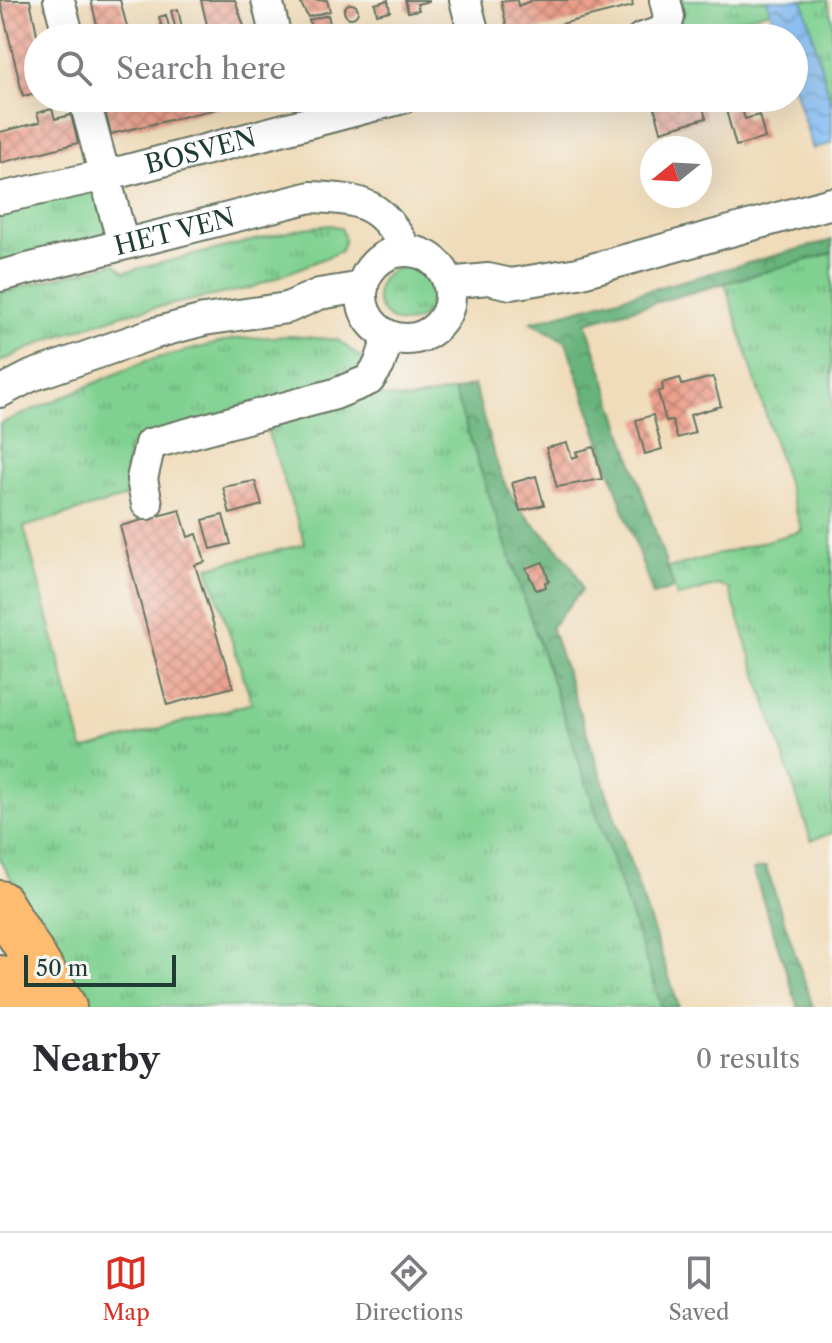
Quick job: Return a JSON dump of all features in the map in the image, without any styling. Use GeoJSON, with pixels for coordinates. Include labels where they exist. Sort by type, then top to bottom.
{"type":"FeatureCollection","features":[{"type":"Feature","properties":{"kind":"highway"},"geometry":{"type":"LineString","coordinates":[[0,903],[64,1007]]}},
{"type":"Feature","properties":{"kind":"highway"},"geometry":{"type":"LineString","coordinates":[[0,978],[18,1007]]}},
{"type":"Feature","properties":{"kind":"street"},"geometry":{"type":"LineString","coordinates":[[59,0],[65,24]]}},
{"type":"Feature","properties":{"kind":"street"},"geometry":{"type":"LineString","coordinates":[[267,0],[273,24]]}},
{"type":"Feature","properties":{"kind":"street"},"geometry":{"type":"LineString","coordinates":[[465,0],[471,24]]}},
{"type":"Feature","properties":{"kind":"street"},"geometry":{"type":"LineString","coordinates":[[665,0],[669,17],[667,24]]}},
{"type":"Feature","properties":{"kind":"street"},"geometry":{"type":"LineString","coordinates":[[88,112],[123,244]]}},
{"type":"Feature","properties":{"kind":"street","name":"BOSVEN"},"geometry":{"type":"LineString","coordinates":[[0,198],[104,174],[294,112]]}},
{"type":"Feature","properties":{"kind":"street","name":"HET VEN"},"geometry":{"type":"LineString","coordinates":[[0,276],[311,197],[351,202],[379,210],[392,224],[394,255]]}},
{"type":"Feature","properties":{"kind":"street"},"geometry":{"type":"LineString","coordinates":[[448,293],[492,296],[511,284],[633,260],[832,203]]}},
{"type":"Feature","properties":{"kind":"street"},"geometry":{"type":"LineString","coordinates":[[394,255],[431,259],[448,293],[442,320],[432,331],[404,339],[379,330],[364,299],[366,276],[394,255]]}},
{"type":"Feature","properties":{"kind":"street"},"geometry":{"type":"LineString","coordinates":[[0,392],[31,376],[155,333],[204,320],[287,308],[319,294],[364,299]]}},
{"type":"Feature","properties":{"kind":"street"},"geometry":{"type":"LineString","coordinates":[[147,504],[142,479],[150,444],[335,394],[369,380],[379,365],[389,336]]}},
{"type":"Feature","properties":{"kind":"green space"},"geometry":{"type":"Polygon","coordinates":[[[673,0],[767,0],[770,11],[724,24],[679,24],[673,0]]]}},
{"type":"Feature","properties":{"kind":"green space"},"geometry":{"type":"Polygon","coordinates":[[[803,0],[827,0],[832,19],[832,107],[803,0]]]}},
{"type":"Feature","properties":{"kind":"green space"},"geometry":{"type":"Polygon","coordinates":[[[90,186],[104,211],[102,240],[0,266],[0,207],[90,186]]]}},
{"type":"Feature","properties":{"kind":"green space"},"geometry":{"type":"Polygon","coordinates":[[[331,225],[341,228],[345,239],[341,251],[332,255],[251,288],[124,314],[50,339],[0,362],[0,292],[115,263],[124,272],[304,228],[331,225]]]}},
{"type":"Feature","properties":{"kind":"green space"},"geometry":{"type":"Polygon","coordinates":[[[832,240],[832,253],[586,322],[674,588],[653,595],[566,342],[531,322],[832,240]]]}},
{"type":"Feature","properties":{"kind":"green space"},"geometry":{"type":"Polygon","coordinates":[[[832,253],[832,833],[811,840],[729,589],[718,585],[677,597],[668,568],[802,531],[725,283],[832,253]]]}},
{"type":"Feature","properties":{"kind":"green space"},"geometry":{"type":"Polygon","coordinates":[[[405,267],[425,275],[433,295],[425,315],[405,323],[385,315],[377,295],[385,275],[405,267]]]}},
{"type":"Feature","properties":{"kind":"green space"},"geometry":{"type":"Polygon","coordinates":[[[292,336],[338,340],[358,356],[372,361],[368,374],[142,440],[128,448],[126,497],[24,527],[83,750],[252,703],[208,567],[305,544],[264,421],[364,393],[408,400],[454,391],[662,1007],[90,1007],[0,860],[0,424],[146,361],[234,339],[292,336]]]}},
{"type":"Feature","properties":{"kind":"green space"},"geometry":{"type":"Polygon","coordinates":[[[474,385],[495,458],[512,497],[561,552],[582,590],[551,627],[679,1007],[662,1007],[454,391],[474,385]]]}},
{"type":"Feature","properties":{"kind":"green space"},"geometry":{"type":"Polygon","coordinates":[[[766,867],[813,1007],[798,1007],[753,870],[766,867]]]}},
{"type":"Feature","properties":{"kind":"water"},"geometry":{"type":"Polygon","coordinates":[[[767,0],[803,0],[832,107],[832,143],[813,149],[801,112],[808,112],[808,24],[774,24],[767,0]]]}},
{"type":"Feature","properties":{"kind":"building"},"geometry":{"type":"Polygon","coordinates":[[[0,0],[30,0],[35,24],[24,24],[23,96],[0,0]]]}},
{"type":"Feature","properties":{"kind":"building"},"geometry":{"type":"Polygon","coordinates":[[[91,0],[120,0],[126,24],[97,24],[91,0]]]}},
{"type":"Feature","properties":{"kind":"building"},"geometry":{"type":"Polygon","coordinates":[[[201,0],[235,0],[243,24],[207,24],[201,0]]]}},
{"type":"Feature","properties":{"kind":"building"},"geometry":{"type":"Polygon","coordinates":[[[299,0],[327,0],[330,11],[308,17],[299,0]]]}},
{"type":"Feature","properties":{"kind":"building"},"geometry":{"type":"Polygon","coordinates":[[[388,0],[390,11],[377,14],[375,4],[388,0]]]}},
{"type":"Feature","properties":{"kind":"building"},"geometry":{"type":"Polygon","coordinates":[[[405,0],[429,1],[417,4],[419,10],[408,12],[405,0]]]}},
{"type":"Feature","properties":{"kind":"building"},"geometry":{"type":"Polygon","coordinates":[[[517,0],[518,6],[533,0],[632,0],[633,6],[561,24],[506,24],[501,1],[517,0]]]}},
{"type":"Feature","properties":{"kind":"building"},"geometry":{"type":"Polygon","coordinates":[[[351,4],[358,11],[351,18],[344,11],[351,4]]]}},
{"type":"Feature","properties":{"kind":"building"},"geometry":{"type":"Polygon","coordinates":[[[178,9],[181,24],[174,24],[171,11],[178,9]]]}},
{"type":"Feature","properties":{"kind":"building"},"geometry":{"type":"Polygon","coordinates":[[[166,15],[168,24],[161,24],[159,17],[166,15]]]}},
{"type":"Feature","properties":{"kind":"building"},"geometry":{"type":"Polygon","coordinates":[[[328,15],[330,24],[310,24],[309,20],[328,15]]]}},
{"type":"Feature","properties":{"kind":"building"},"geometry":{"type":"Polygon","coordinates":[[[53,112],[55,119],[71,115],[78,143],[0,163],[0,132],[40,122],[37,113],[53,112]]]}},
{"type":"Feature","properties":{"kind":"building"},"geometry":{"type":"Polygon","coordinates":[[[106,112],[203,112],[111,134],[106,112]]]}},
{"type":"Feature","properties":{"kind":"building"},"geometry":{"type":"Polygon","coordinates":[[[656,112],[704,112],[706,118],[661,131],[656,112]]]}},
{"type":"Feature","properties":{"kind":"building"},"geometry":{"type":"Polygon","coordinates":[[[727,112],[743,112],[745,119],[759,115],[765,138],[736,146],[727,112]]]}},
{"type":"Feature","properties":{"kind":"building"},"geometry":{"type":"Polygon","coordinates":[[[713,377],[721,406],[690,415],[695,433],[677,438],[672,420],[666,421],[658,392],[663,390],[662,383],[680,378],[682,385],[713,377]]]}},
{"type":"Feature","properties":{"kind":"building"},"geometry":{"type":"Polygon","coordinates":[[[653,415],[662,449],[645,454],[636,420],[653,415]]]}},
{"type":"Feature","properties":{"kind":"building"},"geometry":{"type":"Polygon","coordinates":[[[567,443],[572,458],[578,456],[576,452],[594,447],[602,479],[557,487],[546,448],[567,443]]]}},
{"type":"Feature","properties":{"kind":"building"},"geometry":{"type":"Polygon","coordinates":[[[536,476],[544,505],[520,511],[512,483],[536,476]]]}},
{"type":"Feature","properties":{"kind":"building"},"geometry":{"type":"Polygon","coordinates":[[[255,481],[262,505],[230,514],[223,487],[255,481]]]}},
{"type":"Feature","properties":{"kind":"building"},"geometry":{"type":"Polygon","coordinates":[[[180,510],[188,537],[197,534],[205,562],[195,565],[233,687],[167,705],[120,526],[180,510]]]}},
{"type":"Feature","properties":{"kind":"building"},"geometry":{"type":"Polygon","coordinates":[[[223,515],[231,544],[211,549],[203,520],[223,515]]]}},
{"type":"Feature","properties":{"kind":"building"},"geometry":{"type":"Polygon","coordinates":[[[543,562],[549,581],[545,582],[546,587],[536,590],[526,568],[543,562]]]}}]}
